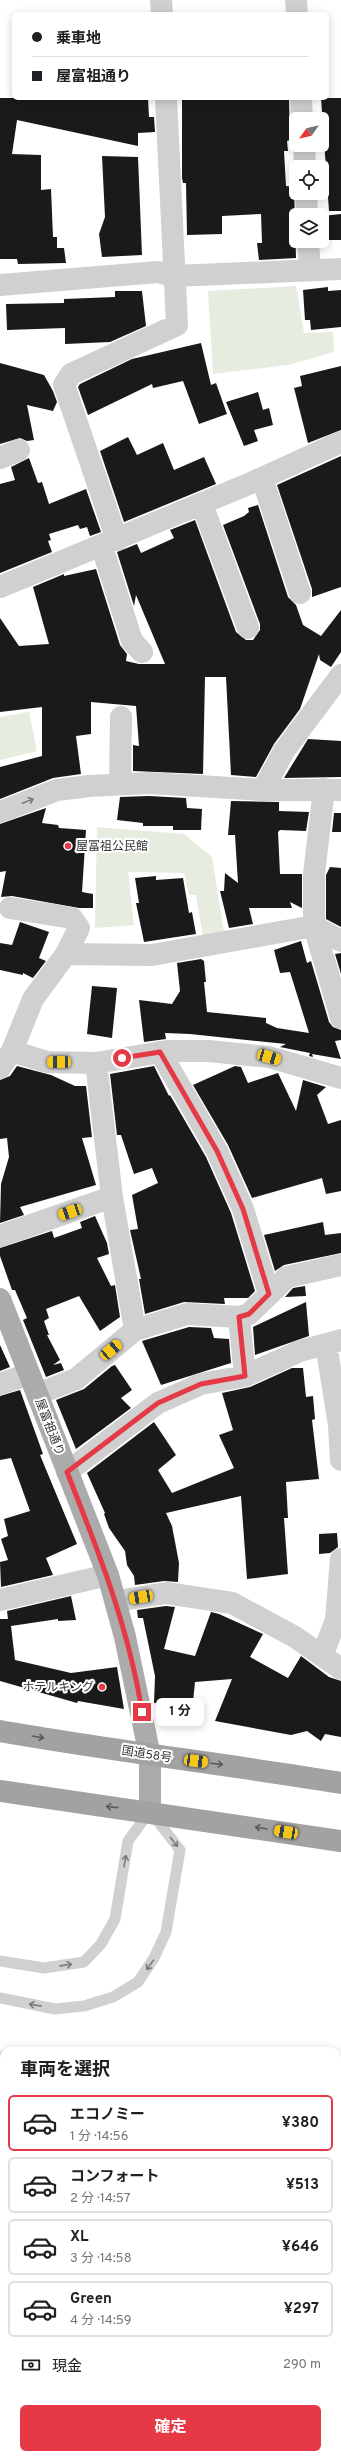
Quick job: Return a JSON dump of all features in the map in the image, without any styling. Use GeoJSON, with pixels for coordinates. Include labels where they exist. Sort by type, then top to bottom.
{"type":"FeatureCollection","features":[{"type":"Feature","properties":{"kind":"highway","name":"国道58号"},"geometry":{"type":"LineString","coordinates":[[0,1731],[150,1756],[241,1766],[341,1783]]}},
{"type":"Feature","properties":{"kind":"highway"},"geometry":{"type":"LineString","coordinates":[[0,1791],[74,1803],[150,1811],[341,1841]]}},
{"type":"Feature","properties":{"kind":"main road","name":"屋富祖通り"},"geometry":{"type":"LineString","coordinates":[[0,1299],[108,1575],[116,1601],[139,1695],[150,1756],[150,1811]]}},
{"type":"Feature","properties":{"kind":"street"},"geometry":{"type":"LineString","coordinates":[[161,0],[162,12]]}},
{"type":"Feature","properties":{"kind":"street"},"geometry":{"type":"LineString","coordinates":[[296,0],[297,12]]}},
{"type":"Feature","properties":{"kind":"street"},"geometry":{"type":"LineString","coordinates":[[142,652],[132,641],[110,543],[64,385],[71,374],[177,325],[166,100]]}},
{"type":"Feature","properties":{"kind":"street"},"geometry":{"type":"LineString","coordinates":[[301,100],[302,112]]}},
{"type":"Feature","properties":{"kind":"street"},"geometry":{"type":"LineString","coordinates":[[308,248],[310,270]]}},
{"type":"Feature","properties":{"kind":"street"},"geometry":{"type":"LineString","coordinates":[[0,285],[158,272],[174,276],[341,269]]}},
{"type":"Feature","properties":{"kind":"street"},"geometry":{"type":"LineString","coordinates":[[0,587],[202,504],[341,442]]}},
{"type":"Feature","properties":{"kind":"street"},"geometry":{"type":"LineString","coordinates":[[262,478],[300,593]]}},
{"type":"Feature","properties":{"kind":"street"},"geometry":{"type":"LineString","coordinates":[[202,504],[248,628]]}},
{"type":"Feature","properties":{"kind":"street"},"geometry":{"type":"LineString","coordinates":[[263,790],[284,751],[341,675]]}},
{"type":"Feature","properties":{"kind":"street"},"geometry":{"type":"LineString","coordinates":[[120,784],[121,717]]}},
{"type":"Feature","properties":{"kind":"street"},"geometry":{"type":"LineString","coordinates":[[0,812],[57,790],[120,784],[149,783],[263,790],[332,790],[314,874],[314,926],[341,1018]]}},
{"type":"Feature","properties":{"kind":"street"},"geometry":{"type":"LineString","coordinates":[[0,1068],[10,1042],[33,999],[66,954],[79,928],[72,918],[10,908]]}},
{"type":"Feature","properties":{"kind":"street"},"geometry":{"type":"LineString","coordinates":[[66,954],[152,955],[314,926],[341,941]]}},
{"type":"Feature","properties":{"kind":"street"},"geometry":{"type":"LineString","coordinates":[[10,1042],[47,1062],[96,1063],[160,1052],[208,1051],[269,1057],[341,1078]]}},
{"type":"Feature","properties":{"kind":"street"},"geometry":{"type":"LineString","coordinates":[[160,1052],[217,1151],[243,1209],[269,1294]]}},
{"type":"Feature","properties":{"kind":"street"},"geometry":{"type":"LineString","coordinates":[[96,1063],[112,1197],[135,1330]]}},
{"type":"Feature","properties":{"kind":"street"},"geometry":{"type":"LineString","coordinates":[[0,1236],[112,1197]]}},
{"type":"Feature","properties":{"kind":"street"},"geometry":{"type":"LineString","coordinates":[[37,1394],[76,1380],[135,1330],[187,1314],[239,1317],[249,1314],[287,1276],[341,1265]]}},
{"type":"Feature","properties":{"kind":"street"},"geometry":{"type":"LineString","coordinates":[[239,1317],[245,1376]]}},
{"type":"Feature","properties":{"kind":"street"},"geometry":{"type":"LineString","coordinates":[[67,1472],[158,1403],[201,1384],[245,1376],[300,1351],[334,1342],[341,1460]]}},
{"type":"Feature","properties":{"kind":"street"},"geometry":{"type":"LineString","coordinates":[[0,1384],[29,1374]]}},
{"type":"Feature","properties":{"kind":"street"},"geometry":{"type":"LineString","coordinates":[[322,1656],[336,1620],[341,1560]]}},
{"type":"Feature","properties":{"kind":"street"},"geometry":{"type":"LineString","coordinates":[[0,1600],[108,1575]]}},
{"type":"Feature","properties":{"kind":"street"},"geometry":{"type":"LineString","coordinates":[[116,1601],[166,1593],[232,1603],[295,1636],[341,1669]]}},
{"type":"Feature","properties":{"kind":"lane"},"geometry":{"type":"LineString","coordinates":[[0,1961],[44,1968],[84,1962],[101,1944],[115,1919],[128,1840],[150,1811],[180,1850],[166,1932],[154,1958],[138,1982],[113,1997],[84,2006],[55,2009],[0,1998]]}},
{"type":"Feature","properties":{"kind":"shaded area"},"geometry":{"type":"Polygon","coordinates":[[[296,286],[304,333],[333,332],[334,352],[288,365],[213,374],[208,291],[296,286]]]}},
{"type":"Feature","properties":{"kind":"shaded area"},"geometry":{"type":"Polygon","coordinates":[[[29,712],[37,751],[0,760],[0,717],[29,712]]]}},
{"type":"Feature","properties":{"kind":"shaded area"},"geometry":{"type":"Polygon","coordinates":[[[97,827],[184,834],[212,857],[224,933],[203,937],[196,895],[189,895],[184,873],[128,872],[134,925],[95,928],[97,827]]]}},
{"type":"Feature","properties":{"kind":"building"},"geometry":{"type":"Polygon","coordinates":[[[0,98],[12,98],[12,100],[148,100],[149,117],[154,117],[155,132],[138,133],[138,146],[17,120],[12,154],[41,155],[41,190],[51,189],[53,237],[57,237],[57,248],[64,248],[66,263],[18,264],[17,259],[0,259],[0,98]]]}},
{"type":"Feature","properties":{"kind":"building"},"geometry":{"type":"Polygon","coordinates":[[[329,98],[341,98],[341,211],[329,211],[329,160],[325,160],[325,152],[329,152],[329,112],[322,112],[321,100],[329,100],[329,98]]]}},
{"type":"Feature","properties":{"kind":"building"},"geometry":{"type":"Polygon","coordinates":[[[182,100],[289,100],[289,140],[287,141],[288,151],[284,151],[286,186],[289,186],[289,200],[294,200],[295,208],[289,208],[289,248],[296,248],[296,258],[259,260],[257,243],[262,243],[261,214],[222,216],[222,234],[187,235],[186,183],[183,183],[182,100]]]}},
{"type":"Feature","properties":{"kind":"building"},"geometry":{"type":"Polygon","coordinates":[[[102,156],[138,157],[142,255],[102,257],[99,234],[105,217],[102,156]]]}},
{"type":"Feature","properties":{"kind":"building"},"geometry":{"type":"Polygon","coordinates":[[[341,214],[341,240],[329,240],[329,215],[341,214]]]}},
{"type":"Feature","properties":{"kind":"building"},"geometry":{"type":"Polygon","coordinates":[[[328,287],[328,291],[341,290],[341,327],[311,330],[310,320],[305,320],[303,290],[328,287]]]}},
{"type":"Feature","properties":{"kind":"building"},"geometry":{"type":"Polygon","coordinates":[[[115,291],[142,291],[146,326],[110,342],[65,344],[65,328],[7,330],[6,304],[64,303],[64,299],[115,297],[115,291]]]}},
{"type":"Feature","properties":{"kind":"building"},"geometry":{"type":"Polygon","coordinates":[[[201,343],[211,385],[216,383],[227,414],[199,424],[183,381],[153,388],[152,384],[88,415],[78,387],[80,384],[132,359],[201,343]]]}},
{"type":"Feature","properties":{"kind":"building"},"geometry":{"type":"Polygon","coordinates":[[[0,363],[44,375],[53,391],[57,402],[53,411],[27,405],[34,440],[27,441],[20,438],[0,444],[0,363]]]}},
{"type":"Feature","properties":{"kind":"building"},"geometry":{"type":"Polygon","coordinates":[[[341,366],[341,430],[308,443],[294,388],[302,386],[300,376],[341,366]]]}},
{"type":"Feature","properties":{"kind":"building"},"geometry":{"type":"Polygon","coordinates":[[[258,392],[263,410],[269,408],[273,425],[254,430],[258,441],[244,446],[226,402],[258,392]]]}},
{"type":"Feature","properties":{"kind":"building"},"geometry":{"type":"Polygon","coordinates":[[[128,437],[137,455],[163,443],[174,470],[204,457],[216,484],[124,522],[100,451],[128,437]]]}},
{"type":"Feature","properties":{"kind":"building"},"geometry":{"type":"Polygon","coordinates":[[[341,456],[341,587],[312,597],[312,589],[277,485],[341,456]]]}},
{"type":"Feature","properties":{"kind":"building"},"geometry":{"type":"Polygon","coordinates":[[[29,458],[38,483],[42,482],[49,504],[86,489],[101,532],[90,536],[87,527],[80,529],[78,525],[49,534],[51,540],[48,541],[52,552],[0,573],[0,484],[15,480],[11,467],[29,458]]]}},
{"type":"Feature","properties":{"kind":"building"},"geometry":{"type":"Polygon","coordinates":[[[258,505],[288,597],[296,605],[303,625],[321,636],[341,610],[341,652],[331,667],[320,660],[319,654],[300,709],[274,744],[256,777],[231,775],[226,677],[205,677],[203,774],[133,771],[133,745],[139,746],[136,706],[91,702],[91,734],[76,736],[81,774],[53,778],[0,799],[0,767],[42,756],[42,707],[0,712],[0,618],[19,646],[49,644],[33,587],[64,574],[64,576],[96,569],[120,645],[127,654],[126,661],[139,664],[165,664],[136,595],[134,606],[117,552],[137,544],[141,553],[174,538],[170,530],[195,520],[236,632],[246,640],[253,640],[260,630],[260,624],[223,525],[244,516],[249,512],[248,508],[258,505]]]}},
{"type":"Feature","properties":{"kind":"building"},"geometry":{"type":"Polygon","coordinates":[[[308,739],[341,741],[341,777],[284,778],[308,739]]]}},
{"type":"Feature","properties":{"kind":"building"},"geometry":{"type":"Polygon","coordinates":[[[149,796],[186,798],[187,808],[202,809],[201,830],[173,830],[173,826],[143,826],[143,823],[117,820],[120,797],[149,796]]]}},
{"type":"Feature","properties":{"kind":"building"},"geometry":{"type":"Polygon","coordinates":[[[231,801],[279,802],[279,811],[309,812],[306,831],[280,830],[278,832],[280,874],[302,874],[302,908],[290,902],[292,908],[249,908],[253,924],[229,928],[220,891],[224,891],[225,873],[238,883],[235,835],[228,835],[231,801]]]}},
{"type":"Feature","properties":{"kind":"building"},"geometry":{"type":"Polygon","coordinates":[[[46,808],[42,823],[58,825],[59,828],[86,830],[82,892],[93,894],[93,908],[79,908],[12,896],[1,897],[6,871],[0,872],[0,824],[46,808]]]}},
{"type":"Feature","properties":{"kind":"building"},"geometry":{"type":"Polygon","coordinates":[[[334,813],[341,813],[341,832],[332,832],[334,813]]]}},
{"type":"Feature","properties":{"kind":"building"},"geometry":{"type":"Polygon","coordinates":[[[330,867],[341,868],[341,927],[326,919],[326,875],[330,867]]]}},
{"type":"Feature","properties":{"kind":"building"},"geometry":{"type":"Polygon","coordinates":[[[156,876],[156,880],[183,878],[189,913],[192,912],[196,934],[144,942],[136,903],[139,903],[135,878],[156,876]]]}},
{"type":"Feature","properties":{"kind":"building"},"geometry":{"type":"Polygon","coordinates":[[[20,922],[49,932],[39,958],[46,961],[33,978],[23,973],[23,975],[0,970],[0,943],[12,945],[20,922]]]}},
{"type":"Feature","properties":{"kind":"building"},"geometry":{"type":"Polygon","coordinates":[[[301,941],[307,963],[311,961],[329,1022],[333,1027],[341,1030],[341,1040],[335,1041],[341,1059],[312,1054],[313,1057],[309,1056],[310,1053],[280,1047],[286,1044],[190,1034],[165,1033],[166,1039],[144,1042],[139,1000],[172,1004],[180,991],[177,963],[201,959],[204,961],[206,982],[204,982],[207,1012],[266,1018],[266,1023],[277,1028],[309,1033],[290,972],[280,973],[274,950],[301,941]]]}},
{"type":"Feature","properties":{"kind":"building"},"geometry":{"type":"Polygon","coordinates":[[[341,953],[341,974],[335,954],[341,953]]]}},
{"type":"Feature","properties":{"kind":"building"},"geometry":{"type":"Polygon","coordinates":[[[92,986],[117,988],[112,1038],[87,1034],[92,986]]]}},
{"type":"Feature","properties":{"kind":"building"},"geometry":{"type":"Polygon","coordinates":[[[17,1066],[51,1075],[75,1086],[86,1086],[92,1137],[82,1138],[96,1185],[20,1207],[24,1215],[0,1223],[1,1184],[9,1157],[7,1138],[0,1139],[0,1080],[10,1076],[17,1066]]]}},
{"type":"Feature","properties":{"kind":"building"},"geometry":{"type":"Polygon","coordinates":[[[154,1066],[169,1096],[170,1095],[206,1157],[231,1213],[255,1291],[248,1298],[224,1298],[225,1304],[184,1302],[145,1314],[139,1279],[141,1279],[130,1230],[138,1229],[132,1195],[158,1183],[152,1168],[134,1174],[121,1135],[117,1135],[110,1074],[154,1066]]]}},
{"type":"Feature","properties":{"kind":"building"},"geometry":{"type":"Polygon","coordinates":[[[235,1066],[241,1067],[248,1083],[278,1073],[296,1111],[303,1080],[326,1087],[317,1095],[328,1124],[341,1120],[341,1191],[326,1194],[322,1178],[252,1198],[228,1145],[193,1085],[235,1066]]]}},
{"type":"Feature","properties":{"kind":"building"},"geometry":{"type":"Polygon","coordinates":[[[95,1216],[107,1243],[109,1254],[97,1258],[111,1286],[115,1285],[120,1317],[100,1331],[79,1296],[46,1309],[49,1318],[44,1321],[49,1335],[47,1335],[60,1360],[53,1365],[61,1363],[64,1370],[46,1377],[23,1320],[27,1318],[15,1290],[12,1290],[0,1256],[0,1248],[52,1231],[54,1238],[82,1228],[80,1222],[95,1216]]]}},
{"type":"Feature","properties":{"kind":"building"},"geometry":{"type":"Polygon","coordinates":[[[323,1222],[325,1235],[341,1233],[341,1253],[284,1265],[275,1271],[264,1235],[323,1222]]]}},
{"type":"Feature","properties":{"kind":"building"},"geometry":{"type":"Polygon","coordinates":[[[305,1286],[306,1296],[285,1297],[293,1288],[305,1286]]]}},
{"type":"Feature","properties":{"kind":"building"},"geometry":{"type":"Polygon","coordinates":[[[306,1302],[309,1336],[255,1355],[253,1327],[306,1302]]]}},
{"type":"Feature","properties":{"kind":"building"},"geometry":{"type":"Polygon","coordinates":[[[189,1327],[211,1328],[214,1338],[229,1339],[231,1363],[161,1385],[142,1341],[189,1327]]]}},
{"type":"Feature","properties":{"kind":"building"},"geometry":{"type":"Polygon","coordinates":[[[0,1345],[10,1367],[0,1371],[0,1345]]]}},
{"type":"Feature","properties":{"kind":"building"},"geometry":{"type":"Polygon","coordinates":[[[115,1365],[132,1390],[121,1398],[131,1408],[76,1449],[56,1400],[84,1389],[115,1365]]]}},
{"type":"Feature","properties":{"kind":"building"},"geometry":{"type":"Polygon","coordinates":[[[292,1368],[303,1368],[306,1397],[313,1396],[315,1419],[312,1420],[319,1479],[286,1482],[288,1518],[284,1518],[288,1574],[247,1579],[241,1496],[166,1513],[172,1526],[179,1563],[178,1582],[164,1581],[135,1585],[134,1576],[127,1565],[125,1551],[109,1528],[104,1514],[105,1513],[87,1473],[154,1422],[176,1455],[158,1470],[172,1493],[234,1468],[219,1435],[233,1430],[222,1393],[250,1387],[292,1368]]]}},
{"type":"Feature","properties":{"kind":"building"},"geometry":{"type":"Polygon","coordinates":[[[20,1390],[43,1454],[40,1455],[77,1544],[46,1558],[53,1575],[1,1587],[0,1562],[8,1560],[1,1539],[8,1536],[4,1519],[30,1511],[11,1458],[0,1460],[0,1396],[20,1390]]]}},
{"type":"Feature","properties":{"kind":"building"},"geometry":{"type":"Polygon","coordinates":[[[337,1533],[338,1547],[330,1553],[319,1554],[319,1534],[337,1533]]]}},
{"type":"Feature","properties":{"kind":"building"},"geometry":{"type":"Polygon","coordinates":[[[71,1596],[76,1620],[58,1621],[58,1619],[11,1626],[15,1660],[71,1673],[117,1667],[124,1709],[78,1701],[77,1703],[0,1681],[0,1619],[8,1619],[7,1611],[71,1596]]]}},
{"type":"Feature","properties":{"kind":"building"},"geometry":{"type":"Polygon","coordinates":[[[166,1606],[175,1607],[164,1649],[195,1656],[211,1612],[219,1614],[263,1634],[250,1657],[288,1678],[301,1656],[329,1677],[341,1681],[341,1737],[325,1734],[321,1741],[307,1731],[291,1735],[215,1721],[232,1679],[195,1682],[193,1702],[154,1703],[155,1676],[143,1618],[138,1618],[137,1610],[166,1606]]]}},
{"type":"Feature","properties":{"kind":"place","name":"屋冨祖公民館"},"geometry":{"type":"Point","coordinates":[68,846]}},
{"type":"Feature","properties":{"kind":"place","name":"ホテルキング"},"geometry":{"type":"Point","coordinates":[102,1687]}},
{"type":"Feature","properties":{"kind":"route"},"geometry":{"type":"LineString","coordinates":[[122,1058],[160,1052],[217,1151],[243,1209],[269,1294],[249,1314],[239,1317],[245,1376],[201,1384],[158,1403],[67,1472],[108,1575],[125,1636],[142,1712]]}}]}
